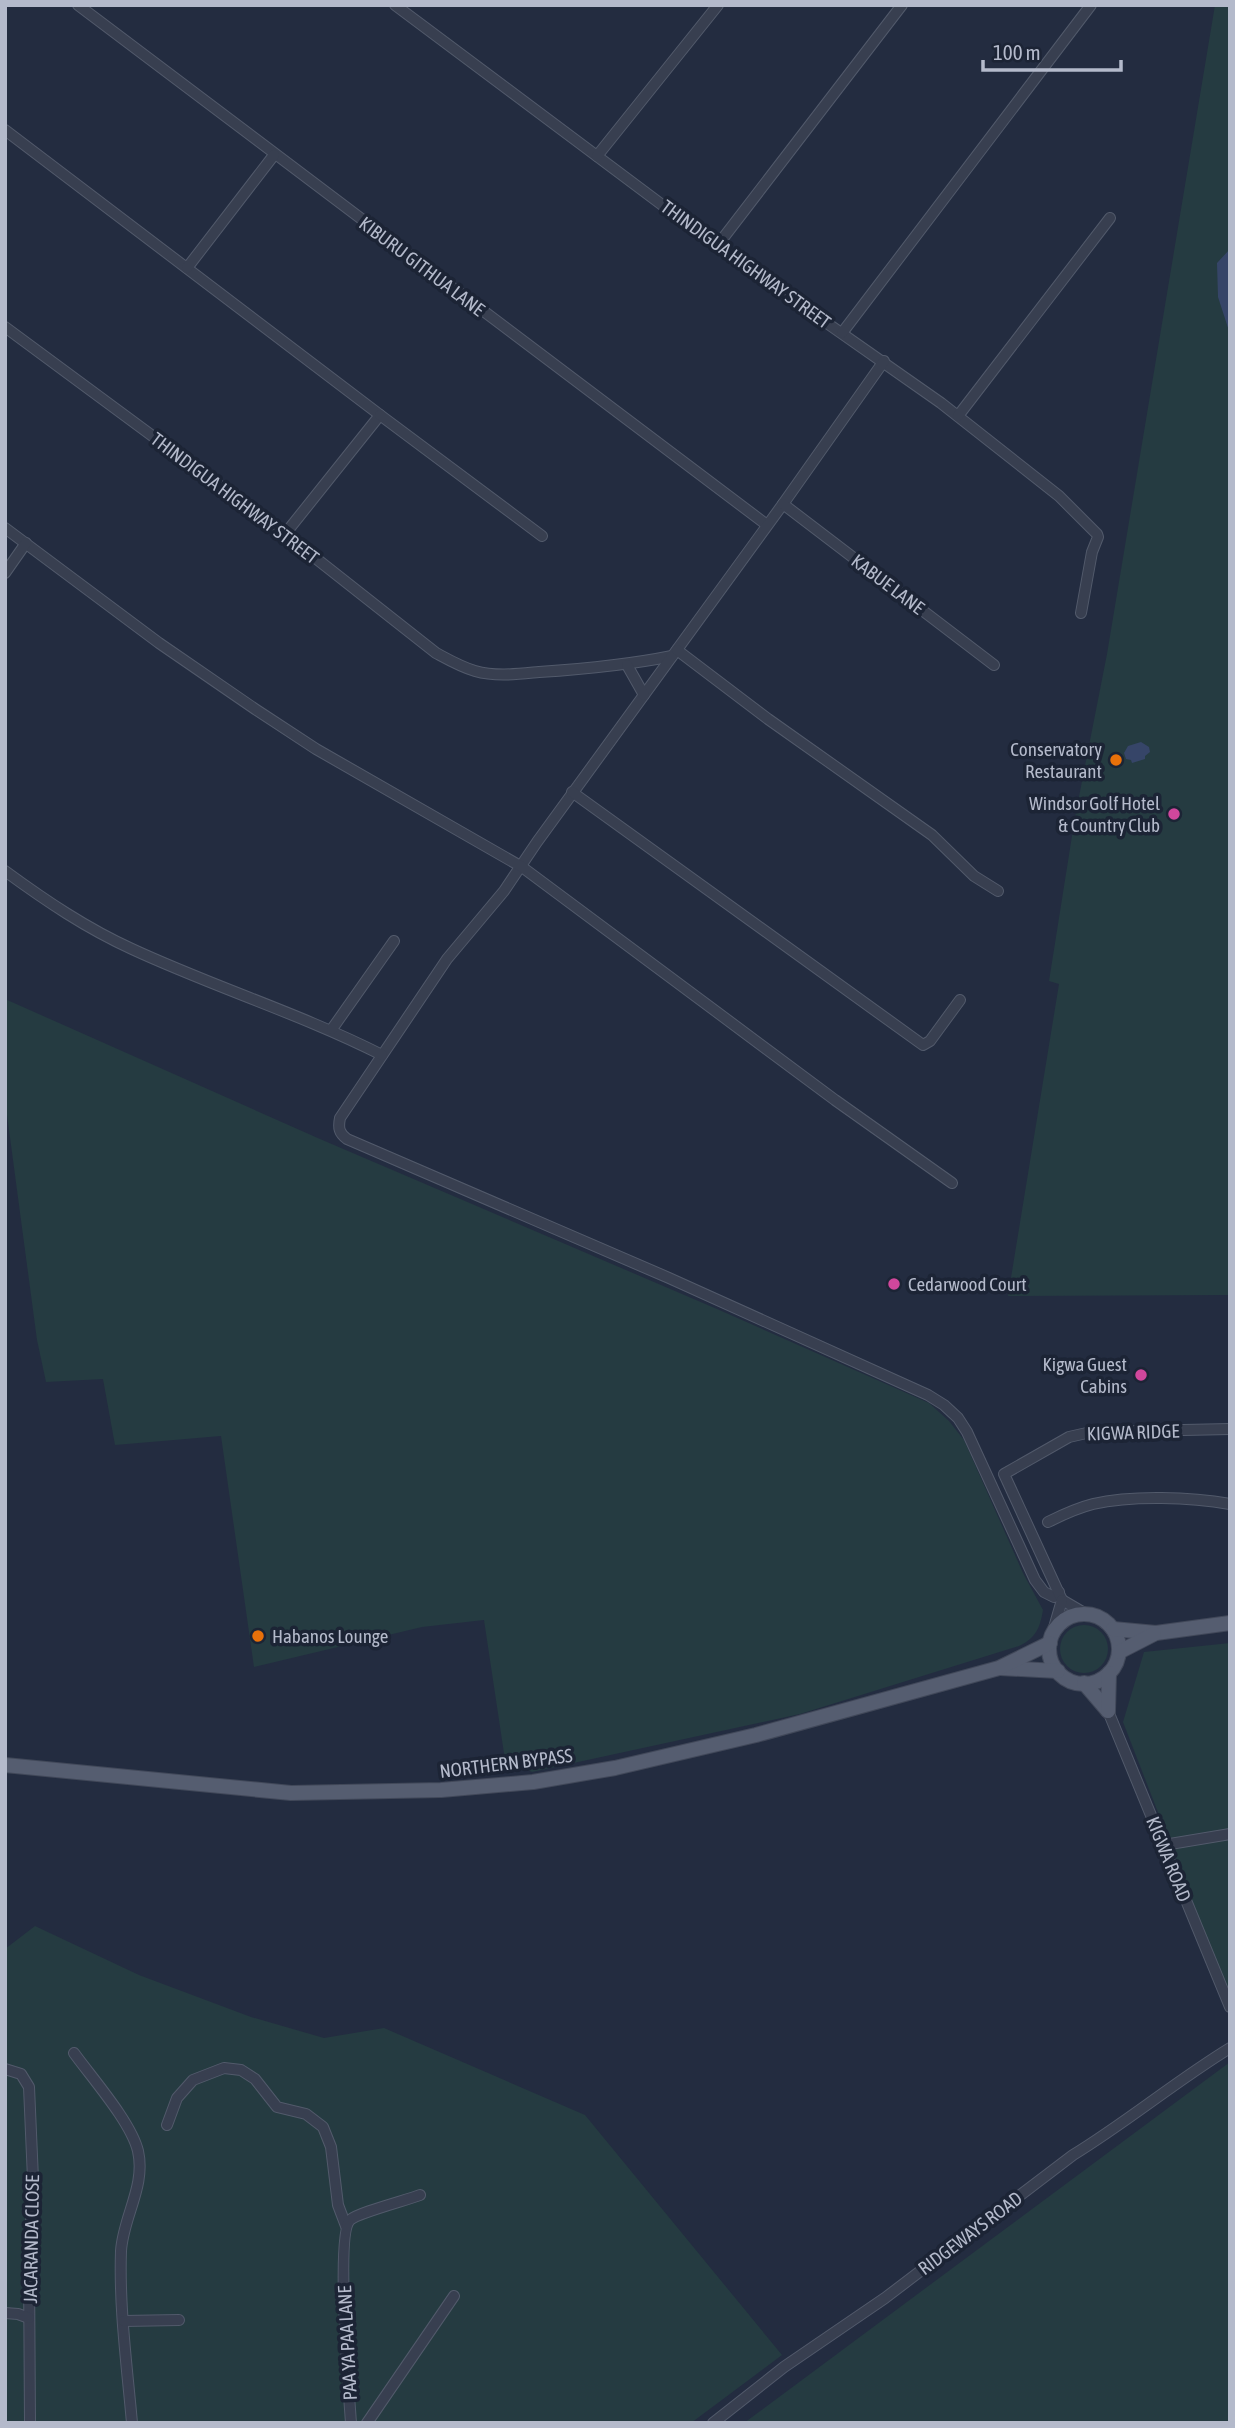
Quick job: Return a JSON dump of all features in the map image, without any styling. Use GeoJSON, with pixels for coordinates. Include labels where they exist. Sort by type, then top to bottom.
{"type":"FeatureCollection","features":[{"type":"Feature","properties":{"kind":"main road"},"geometry":{"type":"LineString","coordinates":[[1086,1614],[1100,1618],[1113,1629],[1119,1652],[1110,1672],[1095,1682],[1084,1683],[1069,1680],[1058,1671],[1051,1658],[1051,1641],[1062,1622],[1086,1614]]}},
{"type":"Feature","properties":{"kind":"main road"},"geometry":{"type":"LineString","coordinates":[[1113,1629],[1156,1633],[1230,1623]]}},
{"type":"Feature","properties":{"kind":"main road"},"geometry":{"type":"LineString","coordinates":[[1119,1652],[1156,1633]]}},
{"type":"Feature","properties":{"kind":"main road"},"geometry":{"type":"LineString","coordinates":[[999,1668],[1051,1641]]}},
{"type":"Feature","properties":{"kind":"main road"},"geometry":{"type":"LineString","coordinates":[[999,1668],[1058,1671]]}},
{"type":"Feature","properties":{"kind":"main road","name":"NORTHERN BYPASS"},"geometry":{"type":"LineString","coordinates":[[5,1765],[291,1793],[428,1791],[533,1782],[615,1768],[756,1735],[999,1668]]}},
{"type":"Feature","properties":{"kind":"main road"},"geometry":{"type":"LineString","coordinates":[[1108,1710],[1110,1672]]}},
{"type":"Feature","properties":{"kind":"main road"},"geometry":{"type":"LineString","coordinates":[[1084,1683],[1108,1710]]}},
{"type":"Feature","properties":{"kind":"street","name":"KIBURU GITHUA LANE"},"geometry":{"type":"LineString","coordinates":[[78,5],[767,525]]}},
{"type":"Feature","properties":{"kind":"street","name":"THINDIGUA HIGHWAY STREET"},"geometry":{"type":"LineString","coordinates":[[395,5],[717,246],[884,361],[1059,496],[1098,537],[1092,552],[1080,613]]}},
{"type":"Feature","properties":{"kind":"street"},"geometry":{"type":"LineString","coordinates":[[597,156],[718,5]]}},
{"type":"Feature","properties":{"kind":"street"},"geometry":{"type":"LineString","coordinates":[[717,246],[902,5]]}},
{"type":"Feature","properties":{"kind":"street"},"geometry":{"type":"LineString","coordinates":[[842,333],[1091,5]]}},
{"type":"Feature","properties":{"kind":"street"},"geometry":{"type":"LineString","coordinates":[[5,130],[542,536]]}},
{"type":"Feature","properties":{"kind":"street"},"geometry":{"type":"LineString","coordinates":[[187,268],[274,155]]}},
{"type":"Feature","properties":{"kind":"street"},"geometry":{"type":"LineString","coordinates":[[958,416],[1110,218]]}},
{"type":"Feature","properties":{"kind":"street","name":"THINDIGUA HIGHWAY STREET"},"geometry":{"type":"LineString","coordinates":[[5,327],[285,534],[436,653],[454,663],[493,674],[627,665],[675,653]]}},
{"type":"Feature","properties":{"kind":"street"},"geometry":{"type":"LineString","coordinates":[[884,361],[572,792],[522,867],[447,959],[340,1118],[340,1133],[347,1139],[682,1284],[928,1395],[944,1405],[958,1418],[967,1432],[1035,1580],[1049,1595],[1060,1596],[1086,1614]]}},
{"type":"Feature","properties":{"kind":"street"},"geometry":{"type":"LineString","coordinates":[[285,534],[380,415]]}},
{"type":"Feature","properties":{"kind":"street","name":"KABUE LANE"},"geometry":{"type":"LineString","coordinates":[[783,504],[994,664]]}},
{"type":"Feature","properties":{"kind":"street"},"geometry":{"type":"LineString","coordinates":[[5,528],[159,643],[285,729],[327,756],[522,867],[835,1100],[952,1183]]}},
{"type":"Feature","properties":{"kind":"street"},"geometry":{"type":"LineString","coordinates":[[5,573],[26,543]]}},
{"type":"Feature","properties":{"kind":"street"},"geometry":{"type":"LineString","coordinates":[[675,653],[932,835],[974,876],[998,891]]}},
{"type":"Feature","properties":{"kind":"street"},"geometry":{"type":"LineString","coordinates":[[627,665],[644,695]]}},
{"type":"Feature","properties":{"kind":"street"},"geometry":{"type":"LineString","coordinates":[[572,792],[923,1045],[930,1041],[960,1000]]}},
{"type":"Feature","properties":{"kind":"street"},"geometry":{"type":"LineString","coordinates":[[5,871],[63,912],[132,949],[332,1029],[382,1055]]}},
{"type":"Feature","properties":{"kind":"street"},"geometry":{"type":"LineString","coordinates":[[332,1029],[394,941]]}},
{"type":"Feature","properties":{"kind":"street","name":"KIGWA RIDGE"},"geometry":{"type":"LineString","coordinates":[[1060,1596],[1004,1474],[1079,1434],[1230,1429]]}},
{"type":"Feature","properties":{"kind":"street"},"geometry":{"type":"LineString","coordinates":[[1048,1522],[1094,1504],[1119,1501],[1187,1498],[1230,1504]]}},
{"type":"Feature","properties":{"kind":"street"},"geometry":{"type":"LineString","coordinates":[[1051,1641],[1060,1596]]}},
{"type":"Feature","properties":{"kind":"street","name":"KIGWA ROAD"},"geometry":{"type":"LineString","coordinates":[[1108,1710],[1230,2007]]}},
{"type":"Feature","properties":{"kind":"street"},"geometry":{"type":"LineString","coordinates":[[1164,1845],[1230,1834]]}},
{"type":"Feature","properties":{"kind":"street","name":"RIDGEWAYS ROAD"},"geometry":{"type":"LineString","coordinates":[[713,2423],[783,2367],[885,2298],[1073,2155],[1230,2048]]}},
{"type":"Feature","properties":{"kind":"street"},"geometry":{"type":"LineString","coordinates":[[74,2053],[128,2129],[137,2148],[142,2169],[121,2248],[132,2423]]}},
{"type":"Feature","properties":{"kind":"street","name":"PAA YA PAA LANE"},"geometry":{"type":"LineString","coordinates":[[167,2125],[177,2098],[193,2080],[224,2068],[242,2070],[255,2079],[277,2107],[306,2114],[323,2127],[331,2147],[338,2206],[346,2226],[344,2264],[351,2423]]}},
{"type":"Feature","properties":{"kind":"street","name":"JACARANDA CLOSE"},"geometry":{"type":"LineString","coordinates":[[5,2069],[21,2074],[29,2087],[33,2179],[29,2318],[30,2423]]}},
{"type":"Feature","properties":{"kind":"street"},"geometry":{"type":"LineString","coordinates":[[346,2226],[354,2217],[420,2195]]}},
{"type":"Feature","properties":{"kind":"street"},"geometry":{"type":"LineString","coordinates":[[368,2423],[454,2295]]}},
{"type":"Feature","properties":{"kind":"street"},"geometry":{"type":"LineString","coordinates":[[5,2313],[29,2318]]}},
{"type":"Feature","properties":{"kind":"street"},"geometry":{"type":"LineString","coordinates":[[124,2321],[179,2320]]}},
{"type":"Feature","properties":{"kind":"green space"},"geometry":{"type":"Polygon","coordinates":[[[1215,5],[1230,5],[1230,1295],[1008,1296],[1059,984],[1049,981],[1075,817],[1107,654],[1215,5]]]}},
{"type":"Feature","properties":{"kind":"green space"},"geometry":{"type":"Polygon","coordinates":[[[5,999],[929,1403],[949,1421],[964,1440],[1023,1573],[1043,1610],[1036,1632],[1030,1640],[1019,1646],[800,1714],[532,1772],[505,1760],[484,1620],[422,1627],[254,1667],[221,1436],[115,1445],[103,1379],[46,1382],[37,1340],[5,1100],[5,999]]]}},
{"type":"Feature","properties":{"kind":"green space"},"geometry":{"type":"Polygon","coordinates":[[[1084,1625],[1101,1632],[1108,1649],[1101,1666],[1084,1673],[1067,1666],[1060,1649],[1067,1632],[1084,1625]]]}},
{"type":"Feature","properties":{"kind":"green space"},"geometry":{"type":"Polygon","coordinates":[[[1230,1643],[1230,1998],[1123,1722],[1144,1652],[1230,1643]]]}},
{"type":"Feature","properties":{"kind":"green space"},"geometry":{"type":"Polygon","coordinates":[[[35,1926],[139,1975],[251,2017],[324,2038],[384,2028],[585,2115],[782,2355],[691,2423],[5,2423],[5,1949],[35,1926]]]}},
{"type":"Feature","properties":{"kind":"green space"},"geometry":{"type":"Polygon","coordinates":[[[1230,2062],[1230,2423],[744,2423],[1230,2062]]]}},
{"type":"Feature","properties":{"kind":"water"},"geometry":{"type":"Polygon","coordinates":[[[1230,249],[1230,334],[1218,297],[1217,263],[1230,249]]]}},
{"type":"Feature","properties":{"kind":"water"},"geometry":{"type":"Polygon","coordinates":[[[1141,742],[1149,747],[1150,752],[1145,759],[1132,763],[1126,759],[1124,753],[1128,746],[1141,742]]]}},
{"type":"Feature","properties":{"kind":"place","name":"Conservatory Restaurant"},"geometry":{"type":"Point","coordinates":[1116,760]}},
{"type":"Feature","properties":{"kind":"place","name":"Windsor Golf Hotel & Country Club"},"geometry":{"type":"Point","coordinates":[1174,814]}},
{"type":"Feature","properties":{"kind":"place","name":"Cedarwood Court"},"geometry":{"type":"Point","coordinates":[894,1284]}},
{"type":"Feature","properties":{"kind":"place","name":"Kigwa Guest Cabins"},"geometry":{"type":"Point","coordinates":[1141,1375]}},
{"type":"Feature","properties":{"kind":"place","name":"Habanos Lounge"},"geometry":{"type":"Point","coordinates":[258,1636]}}]}
